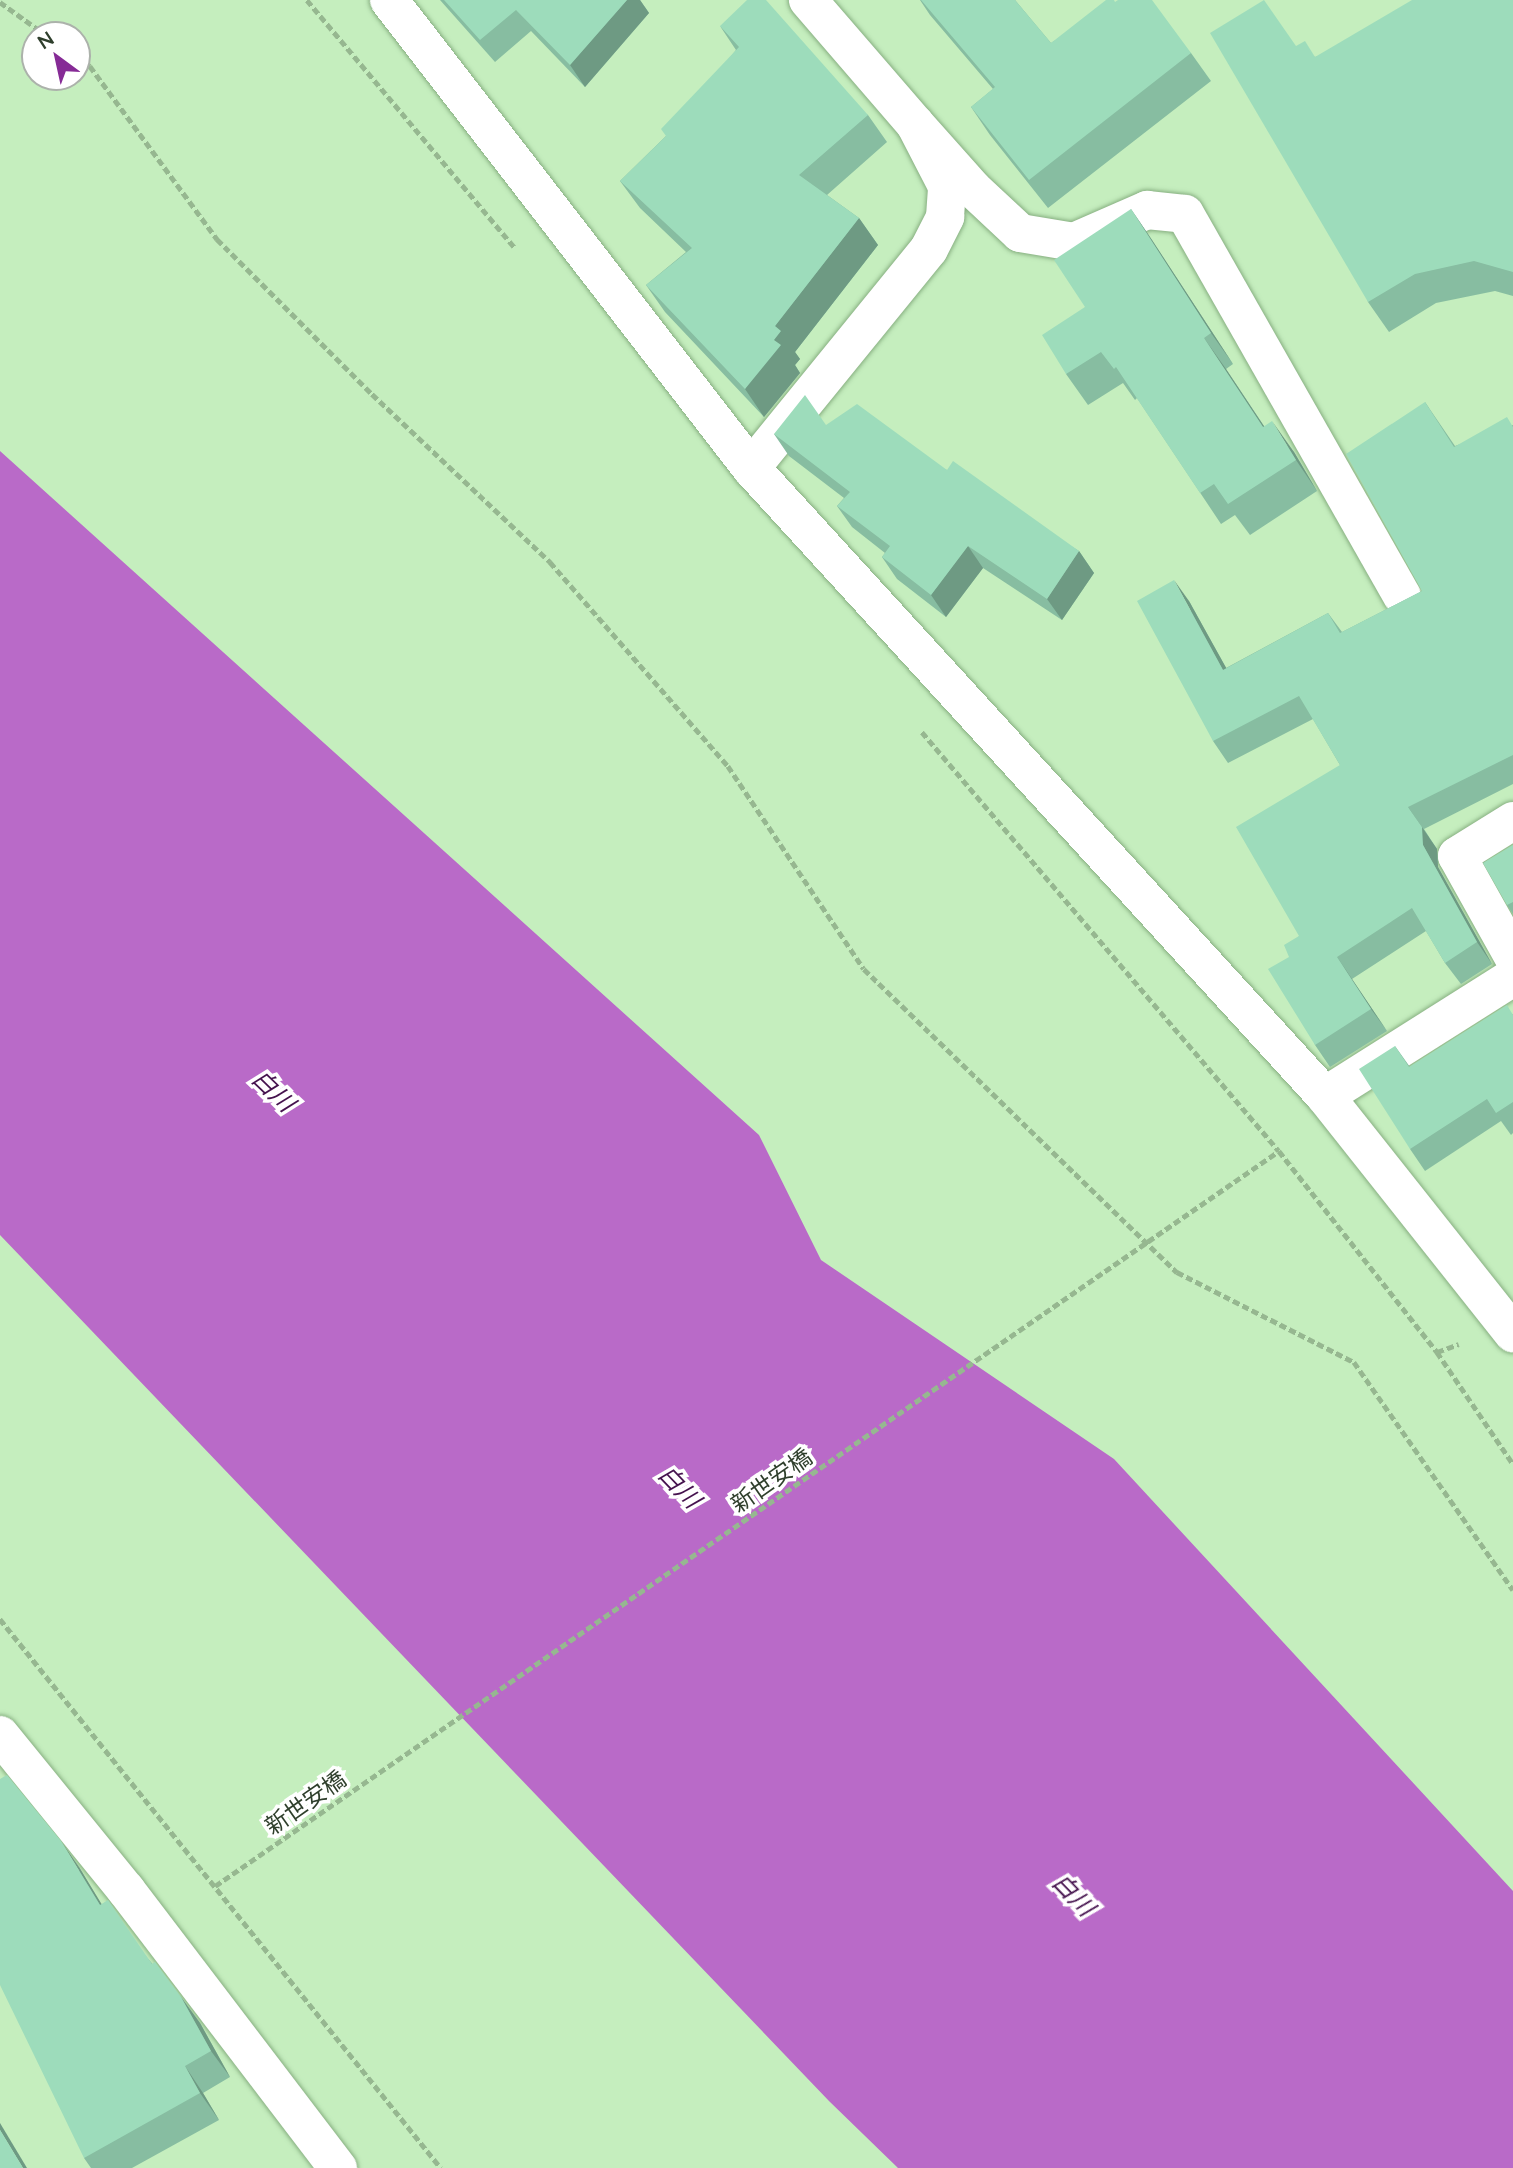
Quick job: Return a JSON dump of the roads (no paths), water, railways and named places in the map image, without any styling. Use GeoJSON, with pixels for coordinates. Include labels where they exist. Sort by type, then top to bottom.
{"type":"FeatureCollection","features":[{"type":"Feature","properties":{"kind":"street"},"geometry":{"type":"LineString","coordinates":[[388,0],[751,468],[1325,1096],[1511,1326]]}},
{"type":"Feature","properties":{"kind":"street"},"geometry":{"type":"LineString","coordinates":[[808,0],[973,189],[1020,233],[1074,242],[1147,210],[1185,214],[1402,596]]}},
{"type":"Feature","properties":{"kind":"street"},"geometry":{"type":"LineString","coordinates":[[751,468],[929,249],[945,217],[947,186],[915,124]]}},
{"type":"Feature","properties":{"kind":"street"},"geometry":{"type":"LineString","coordinates":[[1513,821],[1457,856],[1513,956]]}},
{"type":"Feature","properties":{"kind":"street"},"geometry":{"type":"LineString","coordinates":[[1325,1096],[1513,977]]}},
{"type":"Feature","properties":{"kind":"street"},"geometry":{"type":"LineString","coordinates":[[0,1735],[126,1890],[338,2168]]}},
{"type":"Feature","properties":{"kind":"water","name":"白川"},"geometry":{"type":"Polygon","coordinates":[[[0,451],[759,1135],[821,1260],[1114,1459],[1513,1891],[1513,2168],[898,2168],[829,2101],[0,1235],[0,451]]]}}]}
